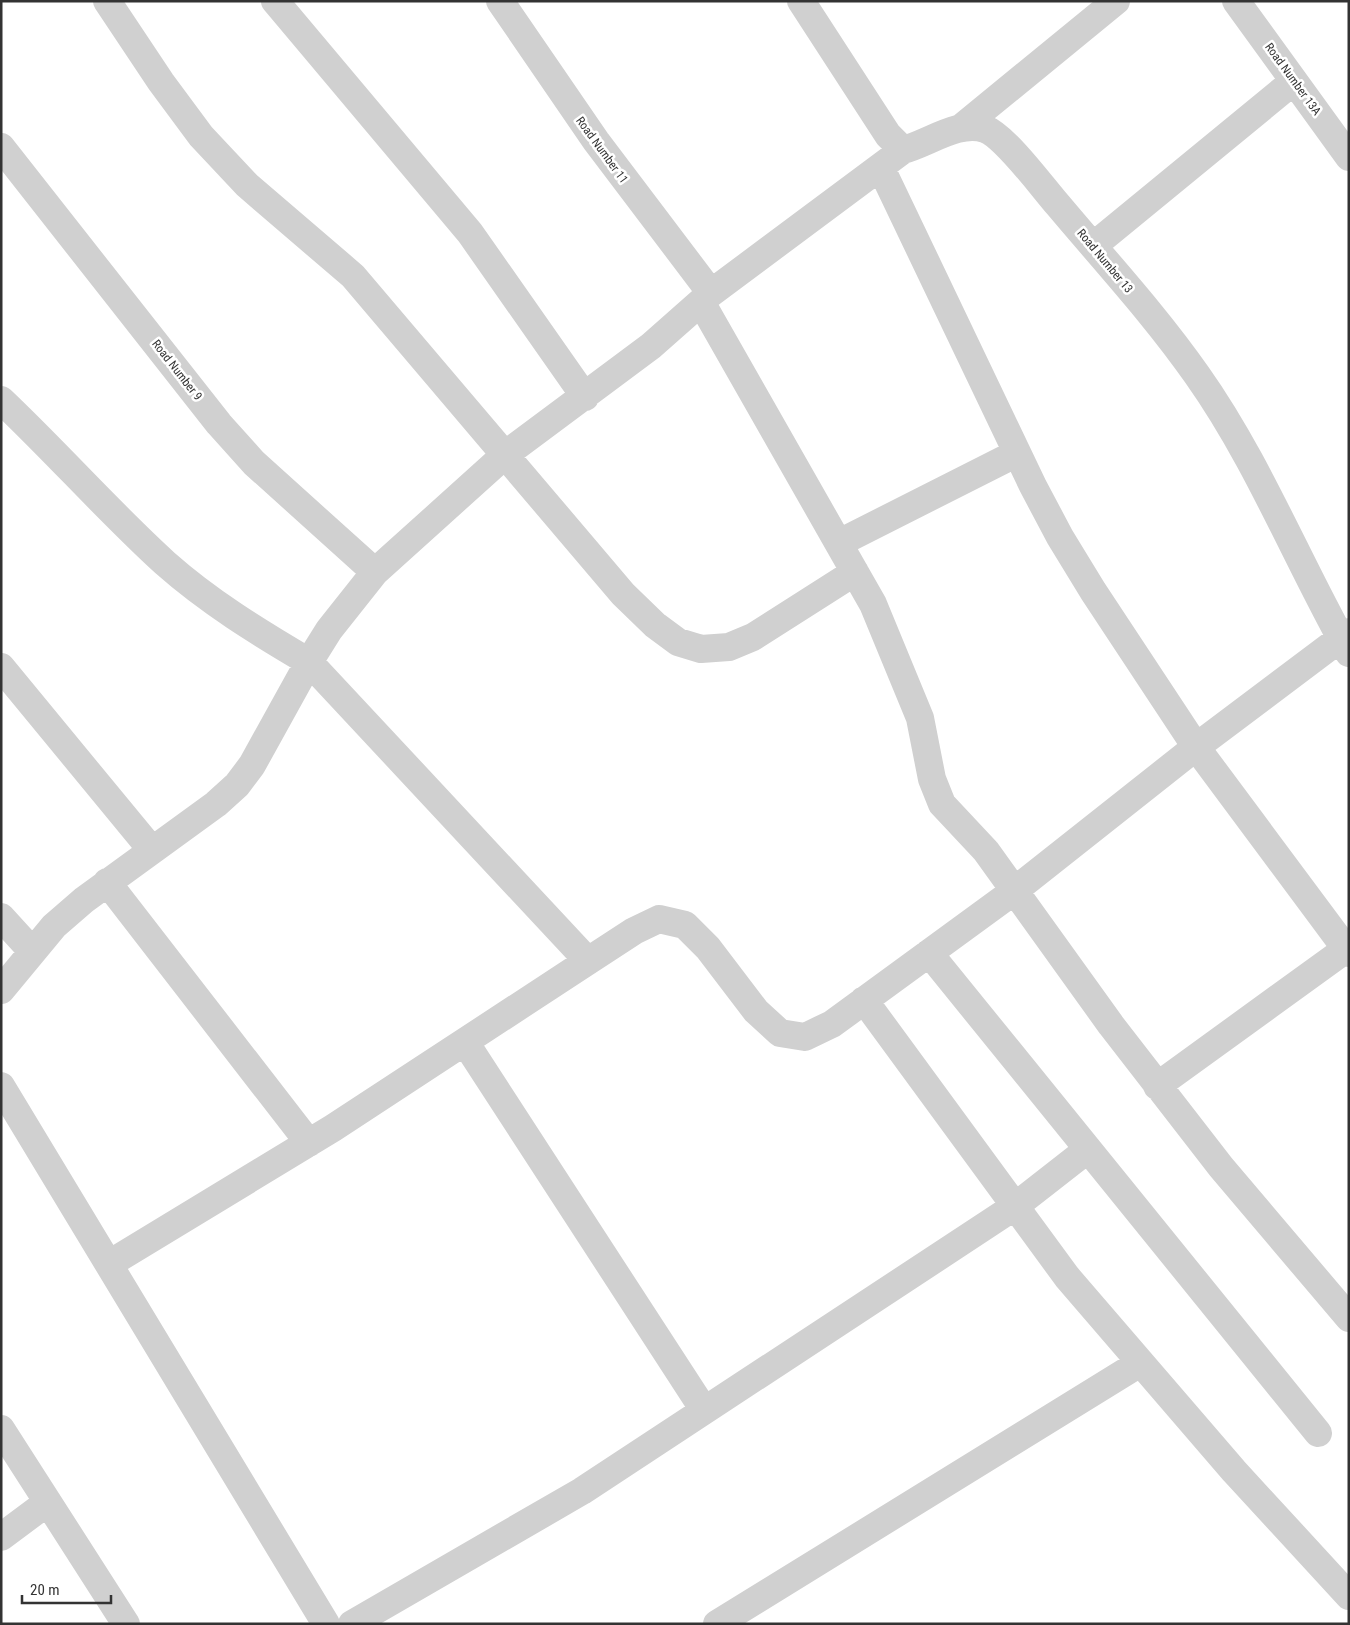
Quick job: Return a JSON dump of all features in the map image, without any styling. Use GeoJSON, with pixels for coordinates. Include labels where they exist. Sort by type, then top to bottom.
{"type":"FeatureCollection","features":[{"type":"Feature","properties":{"kind":"street"},"geometry":{"type":"LineString","coordinates":[[107,1],[161,82],[202,136],[247,185],[353,276],[623,594],[655,625],[678,642],[701,649],[729,647],[753,637],[855,572]]}},
{"type":"Feature","properties":{"kind":"street"},"geometry":{"type":"LineString","coordinates":[[276,1],[470,232],[585,397]]}},
{"type":"Feature","properties":{"kind":"street","name":"Road Number 11"},"geometry":{"type":"LineString","coordinates":[[500,1],[601,149],[706,297],[873,604],[920,718],[932,779],[942,804],[986,851],[1157,1086],[1221,1167],[1349,1318]]}},
{"type":"Feature","properties":{"kind":"street"},"geometry":{"type":"LineString","coordinates":[[800,1],[888,135],[903,150]]}},
{"type":"Feature","properties":{"kind":"street"},"geometry":{"type":"LineString","coordinates":[[1,990],[54,926],[107,882],[216,804],[237,785],[252,765],[309,662],[329,630],[375,572],[506,454],[651,346],[706,297],[903,150],[921,146],[962,127],[1116,1]]}},
{"type":"Feature","properties":{"kind":"street","name":"Road Number 13A"},"geometry":{"type":"LineString","coordinates":[[1236,1],[1349,157]]}},
{"type":"Feature","properties":{"kind":"street"},"geometry":{"type":"LineString","coordinates":[[1093,246],[1294,81]]}},
{"type":"Feature","properties":{"kind":"street","name":"Road Number 13"},"geometry":{"type":"LineString","coordinates":[[962,127],[986,129],[1010,149],[1160,327],[1197,376],[1258,478],[1346,641]]}},
{"type":"Feature","properties":{"kind":"street","name":"Road Number 9"},"geometry":{"type":"LineString","coordinates":[[1,147],[220,424],[254,463],[375,572]]}},
{"type":"Feature","properties":{"kind":"street"},"geometry":{"type":"LineString","coordinates":[[881,168],[1060,536],[1196,747],[1347,951],[1157,1086]]}},
{"type":"Feature","properties":{"kind":"street"},"geometry":{"type":"LineString","coordinates":[[1,400],[166,563],[211,600],[253,629],[309,662],[588,961]]}},
{"type":"Feature","properties":{"kind":"street"},"geometry":{"type":"LineString","coordinates":[[839,544],[1018,453]]}},
{"type":"Feature","properties":{"kind":"street"},"geometry":{"type":"LineString","coordinates":[[109,1264],[309,1143],[634,931],[659,919],[685,925],[708,948],[756,1011],[780,1033],[805,1037],[832,1024],[1014,891],[1196,747],[1346,641]]}},
{"type":"Feature","properties":{"kind":"street"},"geometry":{"type":"LineString","coordinates":[[1,668],[152,849]]}},
{"type":"Feature","properties":{"kind":"street"},"geometry":{"type":"LineString","coordinates":[[107,882],[309,1143]]}},
{"type":"Feature","properties":{"kind":"street"},"geometry":{"type":"LineString","coordinates":[[1,917],[32,951]]}},
{"type":"Feature","properties":{"kind":"street"},"geometry":{"type":"LineString","coordinates":[[928,953],[1318,1433]]}},
{"type":"Feature","properties":{"kind":"street"},"geometry":{"type":"LineString","coordinates":[[864,1000],[1066,1277],[1234,1471],[1349,1596]]}},
{"type":"Feature","properties":{"kind":"street"},"geometry":{"type":"LineString","coordinates":[[465,1042],[704,1410]]}},
{"type":"Feature","properties":{"kind":"street"},"geometry":{"type":"LineString","coordinates":[[1,1086],[326,1624]]}},
{"type":"Feature","properties":{"kind":"street"},"geometry":{"type":"LineString","coordinates":[[352,1624],[582,1492],[1014,1207],[1088,1150]]}},
{"type":"Feature","properties":{"kind":"street"},"geometry":{"type":"LineString","coordinates":[[718,1624],[1140,1363]]}},
{"type":"Feature","properties":{"kind":"street"},"geometry":{"type":"LineString","coordinates":[[1,1429],[126,1624]]}},
{"type":"Feature","properties":{"kind":"street"},"geometry":{"type":"LineString","coordinates":[[1,1537],[48,1502]]}}]}
